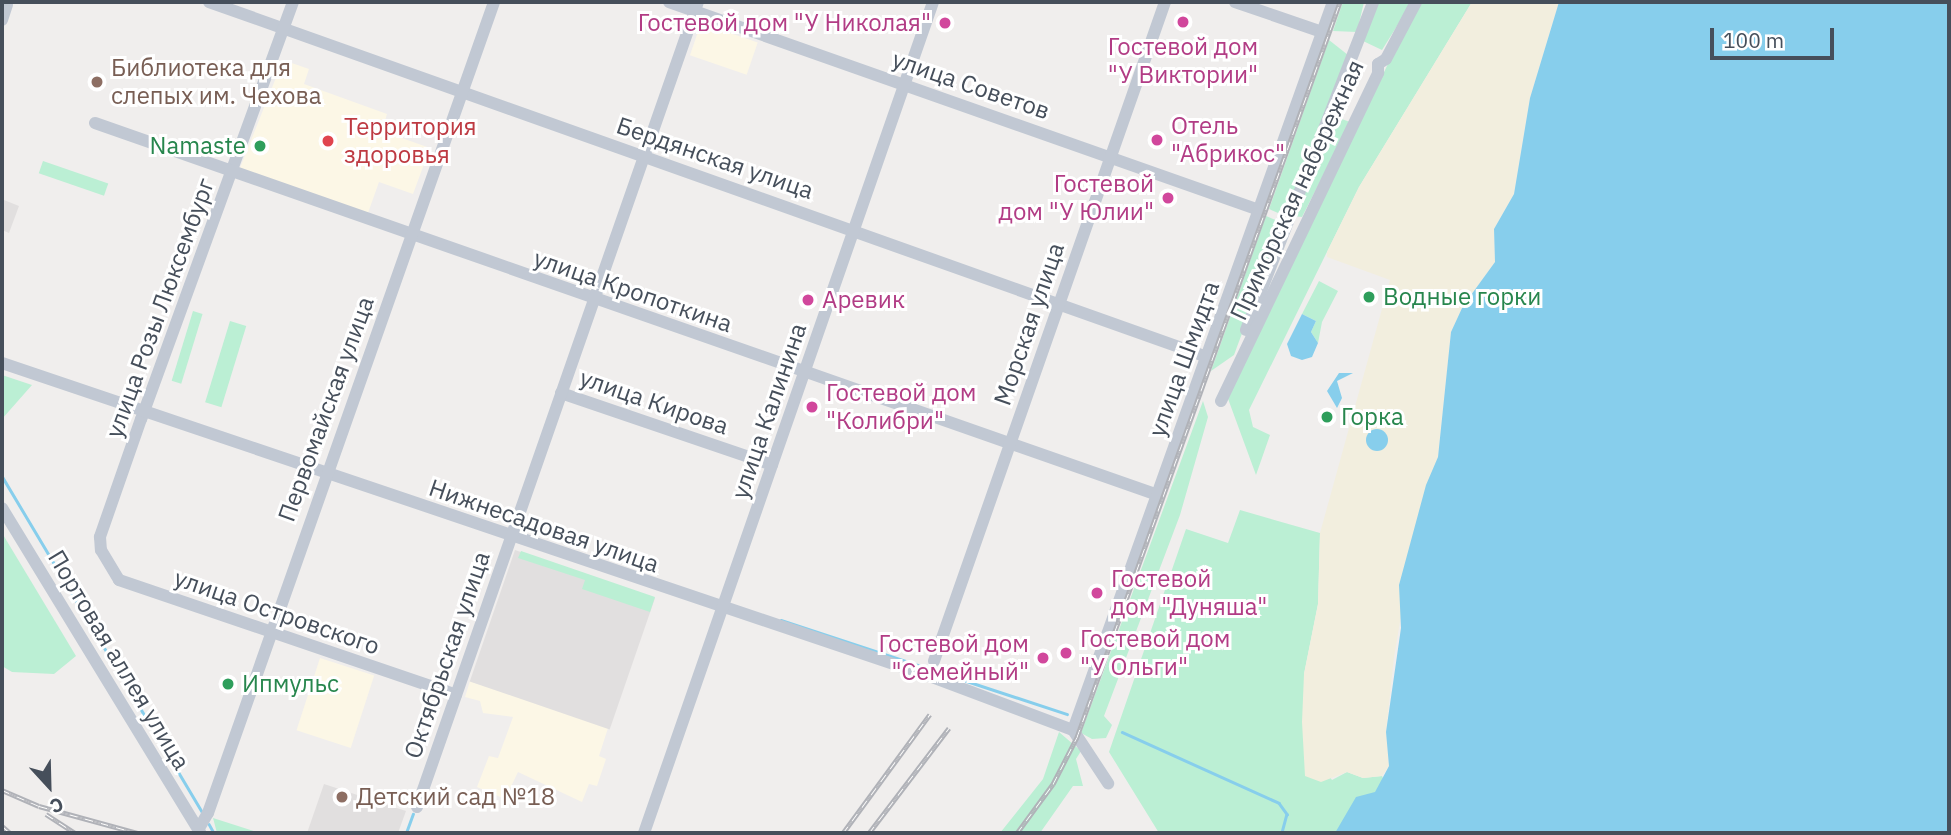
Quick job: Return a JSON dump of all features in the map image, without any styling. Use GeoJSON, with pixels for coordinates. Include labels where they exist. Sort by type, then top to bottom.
{"type":"FeatureCollection","features":[{"type":"Feature","properties":{"kind":"street","name":"Бердянская улица"},"geometry":{"type":"LineString","coordinates":[[209,2],[854,229],[1207,358]]}},
{"type":"Feature","properties":{"kind":"street","name":"улица Розы Люксембург"},"geometry":{"type":"LineString","coordinates":[[100,550],[100,537],[293,2]]}},
{"type":"Feature","properties":{"kind":"street","name":"Первомайская улица"},"geometry":{"type":"LineString","coordinates":[[199,832],[495,2]]}},
{"type":"Feature","properties":{"kind":"street","name":"улица Советов"},"geometry":{"type":"LineString","coordinates":[[669,2],[696,6],[904,84],[1259,210]]}},
{"type":"Feature","properties":{"kind":"street","name":"улица Калинина"},"geometry":{"type":"LineString","coordinates":[[644,833],[933,2]]}},
{"type":"Feature","properties":{"kind":"street","name":"Морская улица"},"geometry":{"type":"LineString","coordinates":[[934,661],[1165,2]]}},
{"type":"Feature","properties":{"kind":"street"},"geometry":{"type":"LineString","coordinates":[[1235,2],[1322,32]]}},
{"type":"Feature","properties":{"kind":"street","name":"улица Шмидта"},"geometry":{"type":"LineString","coordinates":[[1073,730],[1333,2]]}},
{"type":"Feature","properties":{"kind":"street"},"geometry":{"type":"LineString","coordinates":[[1303,227],[1286,220],[1373,2]]}},
{"type":"Feature","properties":{"kind":"street","name":"Приморская набережная"},"geometry":{"type":"LineString","coordinates":[[1286,220],[1221,401],[1378,73],[1378,64],[1386,59],[1416,2]]}},
{"type":"Feature","properties":{"kind":"street"},"geometry":{"type":"LineString","coordinates":[[2,20],[7,5]]}},
{"type":"Feature","properties":{"kind":"street","name":"Октябрьская улица"},"geometry":{"type":"LineString","coordinates":[[417,807],[696,6]]}},
{"type":"Feature","properties":{"kind":"street","name":"улица Кропоткина"},"geometry":{"type":"LineString","coordinates":[[95,123],[410,236],[1158,495]]}},
{"type":"Feature","properties":{"kind":"street","name":"Нижнесадовая улица"},"geometry":{"type":"LineString","coordinates":[[2,363],[1073,730]]}},
{"type":"Feature","properties":{"kind":"street","name":"улица Кирова"},"geometry":{"type":"LineString","coordinates":[[561,393],[772,465]]}},
{"type":"Feature","properties":{"kind":"street","name":"Портовая аллея улица"},"geometry":{"type":"LineString","coordinates":[[2,508],[199,832]]}},
{"type":"Feature","properties":{"kind":"street","name":"улица Островского"},"geometry":{"type":"LineString","coordinates":[[100,550],[119,580],[456,695]]}},
{"type":"Feature","properties":{"kind":"street"},"geometry":{"type":"LineString","coordinates":[[1073,730],[1108,783]]}},
{"type":"Feature","properties":{"kind":"shaded area"},"geometry":{"type":"Polygon","coordinates":[[[701,23],[758,43],[747,75],[690,55],[701,23]]]}},
{"type":"Feature","properties":{"kind":"shaded area"},"geometry":{"type":"Polygon","coordinates":[[[283,60],[309,69],[304,84],[387,114],[382,131],[430,148],[413,194],[379,182],[368,213],[240,168],[283,60]]]}},
{"type":"Feature","properties":{"kind":"shaded area"},"geometry":{"type":"Polygon","coordinates":[[[4,200],[19,206],[9,233],[2,230],[4,200]]]}},
{"type":"Feature","properties":{"kind":"shaded area"},"geometry":{"type":"Polygon","coordinates":[[[515,550],[655,598],[610,730],[470,681],[515,550]]]}},
{"type":"Feature","properties":{"kind":"shaded area"},"geometry":{"type":"Polygon","coordinates":[[[320,658],[374,676],[351,748],[297,730],[320,658]]]}},
{"type":"Feature","properties":{"kind":"shaded area"},"geometry":{"type":"Polygon","coordinates":[[[470,681],[608,728],[599,756],[606,759],[597,786],[589,784],[582,802],[518,772],[505,799],[477,787],[489,756],[498,758],[513,717],[483,713],[480,701],[465,697],[470,681]]]}},
{"type":"Feature","properties":{"kind":"shaded area","name":"Детский сад №18"},"geometry":{"type":"Polygon","coordinates":[[[324,784],[406,811],[398,833],[307,833],[324,784]]]}},
{"type":"Feature","properties":{"kind":"green space"},"geometry":{"type":"Polygon","coordinates":[[[1343,2],[1364,2],[1357,32],[1333,31],[1343,2]]]}},
{"type":"Feature","properties":{"kind":"green space"},"geometry":{"type":"Polygon","coordinates":[[[1377,2],[1412,2],[1382,50],[1363,41],[1377,2]]]}},
{"type":"Feature","properties":{"kind":"green space"},"geometry":{"type":"Polygon","coordinates":[[[1418,2],[1472,2],[1359,187],[1249,410],[1253,427],[1270,435],[1256,475],[1227,396],[1418,2]]]}},
{"type":"Feature","properties":{"kind":"green space"},"geometry":{"type":"Polygon","coordinates":[[[1329,40],[1348,55],[1285,216],[1269,209],[1329,40]]]}},
{"type":"Feature","properties":{"kind":"green space"},"geometry":{"type":"Polygon","coordinates":[[[1339,118],[1350,122],[1302,217],[1293,216],[1339,118]]]}},
{"type":"Feature","properties":{"kind":"green space"},"geometry":{"type":"Polygon","coordinates":[[[43,161],[108,183],[104,196],[39,173],[43,161]]]}},
{"type":"Feature","properties":{"kind":"green space"},"geometry":{"type":"Polygon","coordinates":[[[1266,216],[1283,223],[1234,355],[1211,371],[1266,216]]]}},
{"type":"Feature","properties":{"kind":"green space"},"geometry":{"type":"Polygon","coordinates":[[[1319,281],[1338,291],[1322,322],[1318,343],[1311,332],[1316,321],[1302,314],[1319,281]]]}},
{"type":"Feature","properties":{"kind":"green space"},"geometry":{"type":"Polygon","coordinates":[[[193,311],[203,314],[181,384],[172,381],[193,311]]]}},
{"type":"Feature","properties":{"kind":"green space"},"geometry":{"type":"Polygon","coordinates":[[[230,321],[246,326],[221,407],[205,402],[230,321]]]}},
{"type":"Feature","properties":{"kind":"green space"},"geometry":{"type":"Polygon","coordinates":[[[2,375],[32,385],[2,419],[2,375]]]}},
{"type":"Feature","properties":{"kind":"green space"},"geometry":{"type":"Polygon","coordinates":[[[1203,401],[1208,417],[1180,515],[1104,716],[1112,725],[1106,738],[1092,739],[1081,733],[1203,401]]]}},
{"type":"Feature","properties":{"kind":"green space"},"geometry":{"type":"Polygon","coordinates":[[[1240,510],[1320,533],[1318,604],[1304,674],[1304,739],[1332,780],[1347,772],[1363,778],[1382,776],[1409,833],[1159,833],[1109,752],[1186,529],[1228,543],[1240,510]]]}},
{"type":"Feature","properties":{"kind":"green space"},"geometry":{"type":"Polygon","coordinates":[[[2,533],[76,656],[54,674],[12,672],[2,666],[2,533]]]}},
{"type":"Feature","properties":{"kind":"green space"},"geometry":{"type":"Polygon","coordinates":[[[521,551],[655,597],[650,612],[582,589],[585,580],[518,558],[521,551]]]}},
{"type":"Feature","properties":{"kind":"green space"},"geometry":{"type":"Polygon","coordinates":[[[1059,732],[1081,751],[1076,759],[1083,786],[1073,786],[1040,833],[1000,833],[1043,779],[1059,732]]]}},
{"type":"Feature","properties":{"kind":"green space"},"geometry":{"type":"Polygon","coordinates":[[[213,818],[260,833],[217,833],[213,818]]]}},
{"type":"Feature","properties":{"kind":"sand"},"geometry":{"type":"Polygon","coordinates":[[[1472,2],[1559,2],[1530,98],[1514,194],[1494,229],[1495,262],[1463,306],[1451,332],[1438,457],[1418,516],[1394,657],[1386,732],[1389,766],[1382,776],[1363,778],[1347,772],[1321,782],[1305,776],[1302,722],[1304,674],[1318,604],[1320,533],[1390,280],[1327,257],[1327,252],[1359,187],[1472,2]]]}},
{"type":"Feature","properties":{"kind":"water"},"geometry":{"type":"Polygon","coordinates":[[[1559,2],[1949,2],[1949,833],[1335,833],[1356,797],[1375,792],[1389,766],[1386,732],[1401,628],[1399,585],[1426,485],[1438,457],[1451,332],[1463,306],[1495,262],[1494,229],[1514,194],[1530,98],[1559,2]]]}},
{"type":"Feature","properties":{"kind":"water"},"geometry":{"type":"Polygon","coordinates":[[[1302,314],[1316,321],[1311,332],[1318,343],[1312,357],[1302,360],[1291,356],[1287,344],[1302,314]]]}},
{"type":"Feature","properties":{"kind":"water"},"geometry":{"type":"Polygon","coordinates":[[[1339,373],[1353,373],[1337,381],[1342,398],[1337,408],[1327,391],[1339,373]]]}},
{"type":"Feature","properties":{"kind":"water"},"geometry":{"type":"Polygon","coordinates":[[[1377,429],[1385,432],[1388,440],[1385,448],[1377,451],[1369,448],[1366,440],[1369,432],[1377,429]]]}},
{"type":"Feature","properties":{"kind":"waterway"},"geometry":{"type":"LineString","coordinates":[[2,476],[202,812]]}},
{"type":"Feature","properties":{"kind":"waterway"},"geometry":{"type":"LineString","coordinates":[[781,620],[1067,714]]}},
{"type":"Feature","properties":{"kind":"waterway"},"geometry":{"type":"LineString","coordinates":[[1122,732],[1279,803],[1287,814],[1282,833]]}},
{"type":"Feature","properties":{"kind":"waterway"},"geometry":{"type":"LineString","coordinates":[[406,833],[413,814]]}},
{"type":"Feature","properties":{"kind":"waterway"},"geometry":{"type":"LineString","coordinates":[[209,824],[214,833]]}},
{"type":"Feature","properties":{"kind":"railway"},"geometry":{"type":"LineString","coordinates":[[1017,833],[1053,784],[1077,737],[1340,2]]}},
{"type":"Feature","properties":{"kind":"railway"},"geometry":{"type":"LineString","coordinates":[[843,833],[930,714]]}},
{"type":"Feature","properties":{"kind":"railway"},"geometry":{"type":"LineString","coordinates":[[869,833],[949,728]]}},
{"type":"Feature","properties":{"kind":"railway"},"geometry":{"type":"LineString","coordinates":[[2,790],[39,806],[138,833]]}},
{"type":"Feature","properties":{"kind":"railway"},"geometry":{"type":"LineString","coordinates":[[46,814],[75,833]]}},
{"type":"Feature","properties":{"kind":"railway"},"geometry":{"type":"LineString","coordinates":[[2,826],[10,833]]}},
{"type":"Feature","properties":{"kind":"place","name":"Гостевой дом \"У Виктории\""},"geometry":{"type":"Point","coordinates":[1183,22]}},
{"type":"Feature","properties":{"kind":"place","name":"Гостевой дом \"У Николая\""},"geometry":{"type":"Point","coordinates":[945,23]}},
{"type":"Feature","properties":{"kind":"place","name":"Библиотека для слепых им. Чехова"},"geometry":{"type":"Point","coordinates":[97,82]}},
{"type":"Feature","properties":{"kind":"place","name":"Отель \"Абрикос\""},"geometry":{"type":"Point","coordinates":[1157,140]}},
{"type":"Feature","properties":{"kind":"place","name":"Территория здоровья"},"geometry":{"type":"Point","coordinates":[328,141]}},
{"type":"Feature","properties":{"kind":"place","name":"Namaste"},"geometry":{"type":"Point","coordinates":[260,146]}},
{"type":"Feature","properties":{"kind":"place","name":"Гостевой дом \"У Юлии\""},"geometry":{"type":"Point","coordinates":[1168,198]}},
{"type":"Feature","properties":{"kind":"place","name":"Водные горки"},"geometry":{"type":"Point","coordinates":[1369,297]}},
{"type":"Feature","properties":{"kind":"place","name":"Аревик"},"geometry":{"type":"Point","coordinates":[808,300]}},
{"type":"Feature","properties":{"kind":"place","name":"Гостевой дом \"Колибри\""},"geometry":{"type":"Point","coordinates":[812,407]}},
{"type":"Feature","properties":{"kind":"place","name":"Горка"},"geometry":{"type":"Point","coordinates":[1327,417]}},
{"type":"Feature","properties":{"kind":"place","name":"Гостевой дом \"Дуняша\""},"geometry":{"type":"Point","coordinates":[1097,593]}},
{"type":"Feature","properties":{"kind":"place","name":"Гостевой дом \"У Ольги\""},"geometry":{"type":"Point","coordinates":[1066,653]}},
{"type":"Feature","properties":{"kind":"place","name":"Гостевой дом \"Семейный\""},"geometry":{"type":"Point","coordinates":[1043,658]}},
{"type":"Feature","properties":{"kind":"place","name":"Ипмульс"},"geometry":{"type":"Point","coordinates":[228,684]}},
{"type":"Feature","properties":{"kind":"place","name":"Детский сад №18"},"geometry":{"type":"Point","coordinates":[342,797]}}]}
